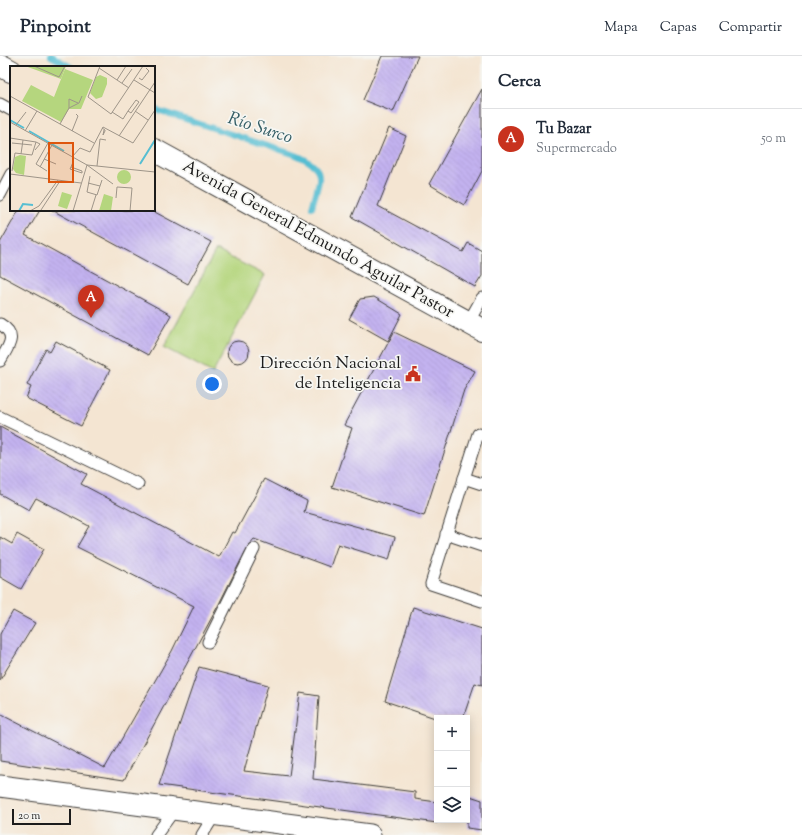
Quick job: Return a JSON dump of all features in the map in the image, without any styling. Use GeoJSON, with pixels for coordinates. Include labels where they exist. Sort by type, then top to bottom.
{"type":"FeatureCollection","features":[{"type":"Feature","properties":{"kind":"street"},"geometry":{"type":"LineString","coordinates":[[0,64],[10,70]]}},
{"type":"Feature","properties":{"kind":"street","name":"Avenida General Edmundo Aguilar Pastor"},"geometry":{"type":"LineString","coordinates":[[155,151],[475,327]]}},
{"type":"Feature","properties":{"kind":"street"},"geometry":{"type":"LineString","coordinates":[[0,786],[370,835]]}},
{"type":"Feature","properties":{"kind":"lane"},"geometry":{"type":"LineString","coordinates":[[0,104],[10,109]]}},
{"type":"Feature","properties":{"kind":"lane"},"geometry":{"type":"LineString","coordinates":[[0,195],[10,176]]}},
{"type":"Feature","properties":{"kind":"lane"},"geometry":{"type":"LineString","coordinates":[[475,327],[482,298]]}},
{"type":"Feature","properties":{"kind":"lane"},"geometry":{"type":"LineString","coordinates":[[0,324],[7,328],[11,335],[10,343],[0,361]]}},
{"type":"Feature","properties":{"kind":"lane"},"geometry":{"type":"LineString","coordinates":[[0,417],[138,484]]}},
{"type":"Feature","properties":{"kind":"lane"},"geometry":{"type":"LineString","coordinates":[[478,434],[431,584],[482,601]]}},
{"type":"Feature","properties":{"kind":"lane"},"geometry":{"type":"LineString","coordinates":[[464,478],[482,484]]}},
{"type":"Feature","properties":{"kind":"lane"},"geometry":{"type":"LineString","coordinates":[[446,534],[482,546]]}},
{"type":"Feature","properties":{"kind":"lane"},"geometry":{"type":"LineString","coordinates":[[208,642],[254,549]]}},
{"type":"Feature","properties":{"kind":"lane"},"geometry":{"type":"LineString","coordinates":[[156,835],[175,809]]}},
{"type":"Feature","properties":{"kind":"lane"},"geometry":{"type":"LineString","coordinates":[[202,835],[216,814]]}},
{"type":"Feature","properties":{"kind":"green space"},"geometry":{"type":"Polygon","coordinates":[[[216,250],[265,275],[213,373],[164,347],[216,250]]]}},
{"type":"Feature","properties":{"kind":"building"},"geometry":{"type":"Polygon","coordinates":[[[382,56],[418,56],[393,112],[363,100],[382,56]]]}},
{"type":"Feature","properties":{"kind":"building"},"geometry":{"type":"Polygon","coordinates":[[[482,89],[482,171],[464,205],[429,184],[482,89]]]}},
{"type":"Feature","properties":{"kind":"building"},"geometry":{"type":"Polygon","coordinates":[[[389,128],[406,136],[378,206],[463,252],[468,243],[482,251],[482,276],[475,287],[352,217],[389,128]]]}},
{"type":"Feature","properties":{"kind":"building"},"geometry":{"type":"Polygon","coordinates":[[[18,211],[39,211],[25,235],[171,315],[148,355],[0,275],[0,243],[18,211]]]}},
{"type":"Feature","properties":{"kind":"building"},"geometry":{"type":"Polygon","coordinates":[[[54,211],[153,211],[211,242],[188,284],[54,211]]]}},
{"type":"Feature","properties":{"kind":"building"},"geometry":{"type":"Polygon","coordinates":[[[374,297],[402,314],[388,341],[349,319],[360,299],[374,297]]]}},
{"type":"Feature","properties":{"kind":"building"},"geometry":{"type":"Polygon","coordinates":[[[394,332],[475,371],[464,390],[424,516],[332,487],[352,428],[344,425],[394,332]]]}},
{"type":"Feature","properties":{"kind":"building"},"geometry":{"type":"Polygon","coordinates":[[[56,341],[110,370],[81,426],[26,398],[31,387],[27,385],[35,369],[46,349],[50,352],[56,341]]]}},
{"type":"Feature","properties":{"kind":"building"},"geometry":{"type":"Polygon","coordinates":[[[238,341],[246,344],[249,352],[246,360],[238,363],[230,360],[227,352],[230,344],[238,341]]]}},
{"type":"Feature","properties":{"kind":"building"},"geometry":{"type":"Polygon","coordinates":[[[0,427],[87,474],[81,484],[219,557],[232,532],[235,533],[264,479],[307,501],[304,512],[395,537],[389,560],[338,544],[330,567],[254,539],[248,546],[218,606],[124,780],[0,761],[0,714],[105,768],[172,651],[194,606],[77,547],[89,526],[36,498],[29,510],[0,494],[0,427]]]}},
{"type":"Feature","properties":{"kind":"building"},"geometry":{"type":"Polygon","coordinates":[[[17,534],[44,549],[21,589],[0,577],[0,537],[12,544],[17,534]]]}},
{"type":"Feature","properties":{"kind":"building"},"geometry":{"type":"Polygon","coordinates":[[[413,607],[482,629],[482,685],[475,683],[464,715],[434,715],[434,718],[385,701],[413,607]]]}},
{"type":"Feature","properties":{"kind":"building"},"geometry":{"type":"Polygon","coordinates":[[[13,611],[35,623],[0,680],[0,634],[13,611]]]}},
{"type":"Feature","properties":{"kind":"building"},"geometry":{"type":"Polygon","coordinates":[[[199,667],[268,685],[244,771],[289,776],[300,693],[319,696],[313,779],[415,792],[415,799],[434,802],[434,823],[159,785],[199,667]]]}},
{"type":"Feature","properties":{"kind":"building"},"geometry":{"type":"Polygon","coordinates":[[[470,796],[482,800],[482,830],[467,828],[467,823],[470,823],[470,796]]]}},
{"type":"Feature","properties":{"kind":"waterway","name":"Río Surco"},"geometry":{"type":"LineString","coordinates":[[51,56],[69,66]]}},
{"type":"Feature","properties":{"kind":"waterway","name":"Río Surco"},"geometry":{"type":"LineString","coordinates":[[155,109],[296,155],[306,160],[313,165],[319,175],[319,181],[312,207]]}},
{"type":"Feature","properties":{"kind":"place","name":"Tu Bazar"},"geometry":{"type":"Point","coordinates":[91,318]}},
{"type":"Feature","properties":{"kind":"place","name":"Dirección Nacional de Inteligencia"},"geometry":{"type":"Point","coordinates":[413,374]}}]}
